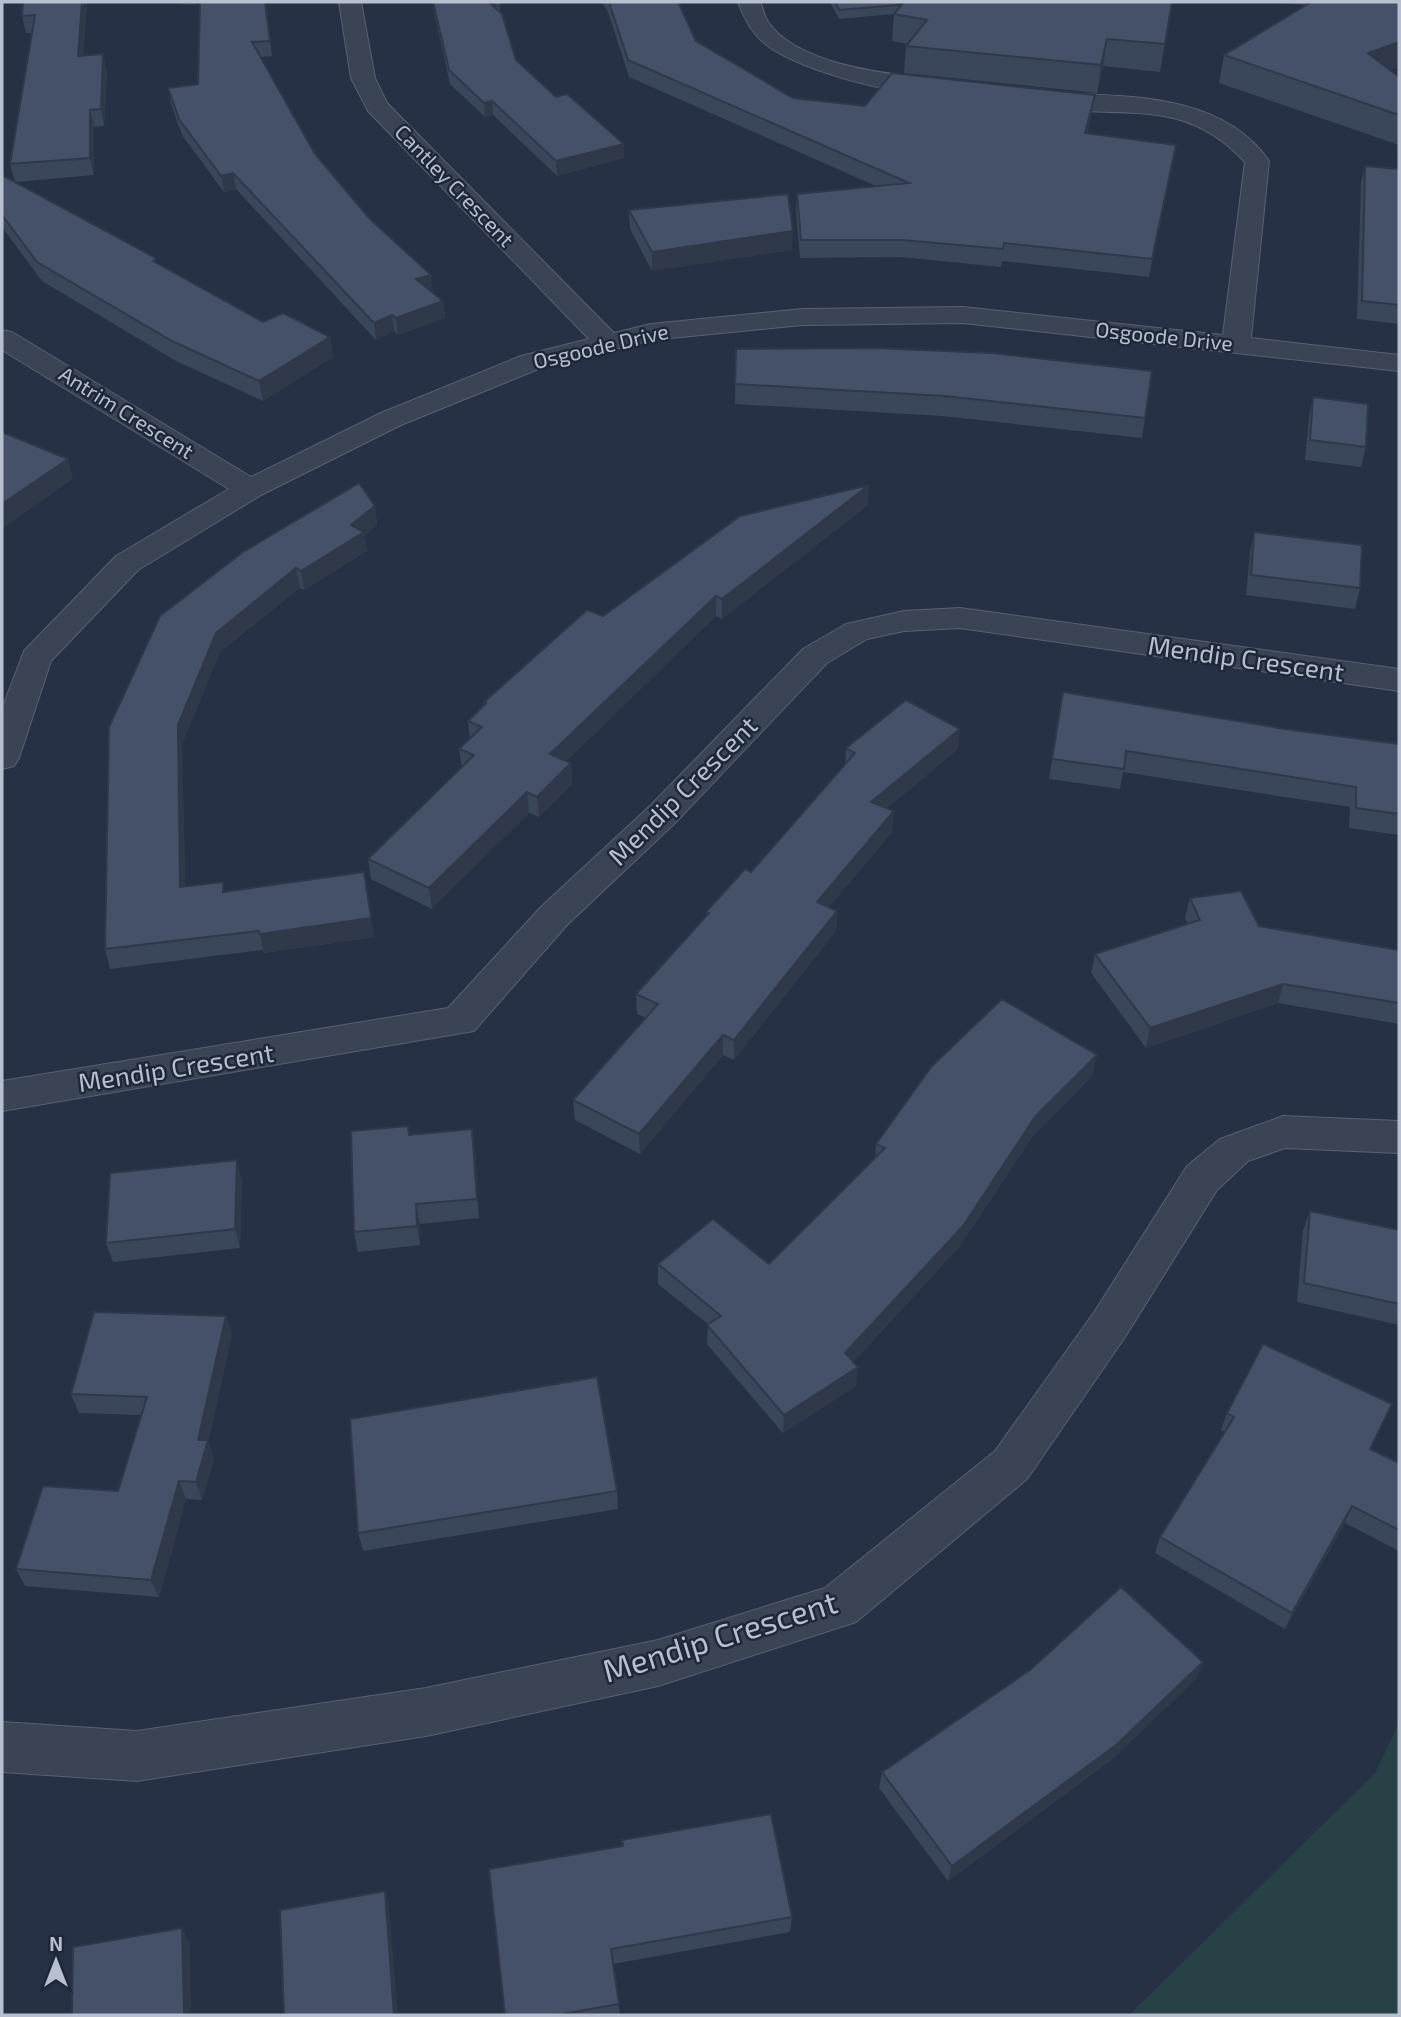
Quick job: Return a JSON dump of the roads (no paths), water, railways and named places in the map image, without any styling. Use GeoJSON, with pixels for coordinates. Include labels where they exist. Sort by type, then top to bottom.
{"type":"FeatureCollection","features":[{"type":"Feature","properties":{"kind":"street","name":"Cantley Crescent"},"geometry":{"type":"LineString","coordinates":[[350,2],[363,78],[376,106],[608,343]]}},
{"type":"Feature","properties":{"kind":"street"},"geometry":{"type":"LineString","coordinates":[[749,2],[759,26],[796,55],[874,80],[958,89]]}},
{"type":"Feature","properties":{"kind":"street"},"geometry":{"type":"LineString","coordinates":[[1013,96],[1169,110],[1213,122],[1243,141],[1257,161],[1236,345]]}},
{"type":"Feature","properties":{"kind":"street","name":"Osgoode Drive"},"geometry":{"type":"LineString","coordinates":[[4,745],[36,658],[127,563],[250,489],[391,419],[531,362],[651,332],[803,317],[964,314],[1399,363]]}},
{"type":"Feature","properties":{"kind":"street","name":"Antrim Crescent"},"geometry":{"type":"LineString","coordinates":[[2,338],[250,489]]}},
{"type":"Feature","properties":{"kind":"street","name":"Mendip Crescent"},"geometry":{"type":"LineString","coordinates":[[2,1096],[460,1021],[554,916],[663,814],[815,656],[857,631],[904,621],[960,618],[1399,680]]}},
{"type":"Feature","properties":{"kind":"street","name":"Mendip Crescent"},"geometry":{"type":"LineString","coordinates":[[2,1747],[137,1756],[426,1712],[657,1663],[839,1606],[1011,1465],[1110,1324],[1202,1178],[1234,1150],[1283,1132],[1399,1137]]}}]}
